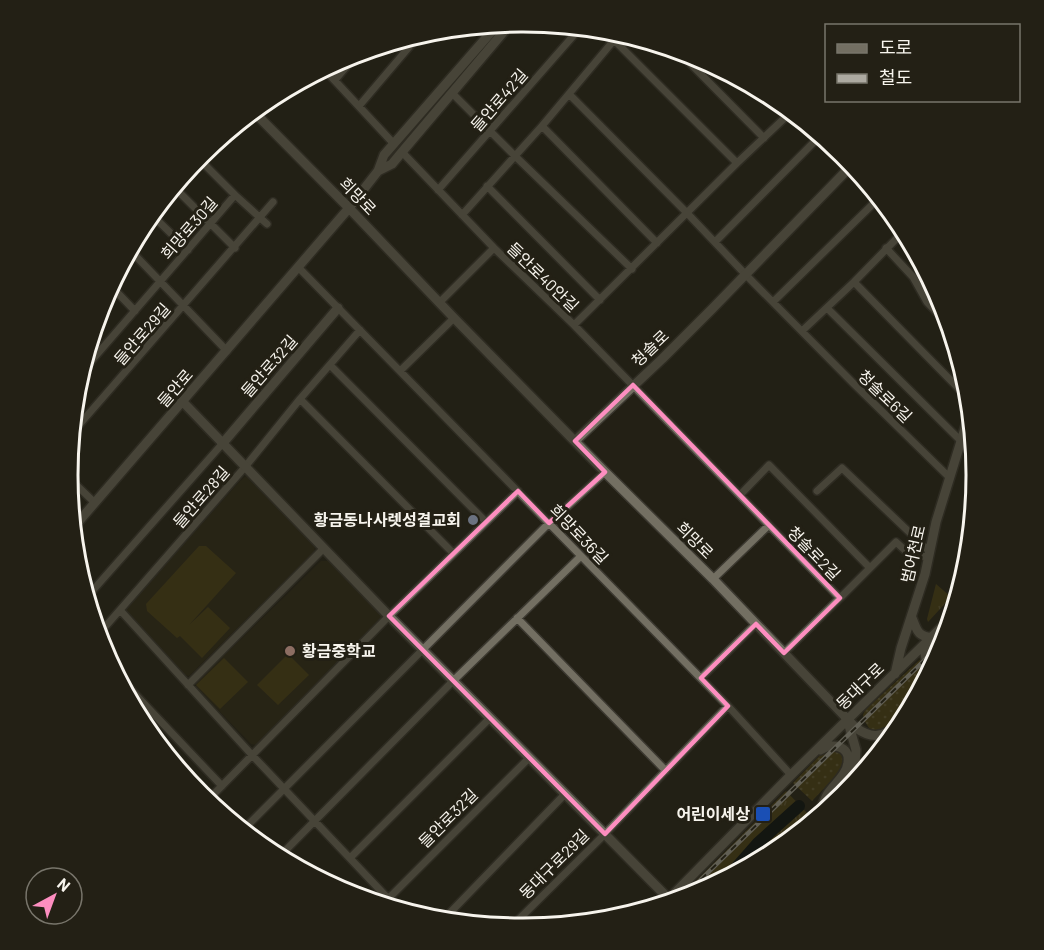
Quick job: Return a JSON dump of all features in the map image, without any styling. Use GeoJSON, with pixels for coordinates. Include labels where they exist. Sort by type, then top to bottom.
{"type":"FeatureCollection","features":[{"type":"Feature","properties":{"kind":"street","name":"들안로"},"geometry":{"type":"LineString","coordinates":[[81,519],[299,268],[378,171],[384,155],[491,32]]}},
{"type":"Feature","properties":{"kind":"street","name":"들안로"},"geometry":{"type":"LineString","coordinates":[[378,171],[392,164],[504,32]]}},
{"type":"Feature","properties":{"kind":"street","name":"들안로42길"},"geometry":{"type":"LineString","coordinates":[[438,190],[574,34]]}},
{"type":"Feature","properties":{"kind":"street"},"geometry":{"type":"LineString","coordinates":[[402,152],[462,215],[542,126],[613,41]]}},
{"type":"Feature","properties":{"kind":"street"},"geometry":{"type":"LineString","coordinates":[[616,42],[737,163]]}},
{"type":"Feature","properties":{"kind":"street"},"geometry":{"type":"LineString","coordinates":[[359,106],[411,46]]}},
{"type":"Feature","properties":{"kind":"street"},"geometry":{"type":"LineString","coordinates":[[692,65],[764,138]]}},
{"type":"Feature","properties":{"kind":"street"},"geometry":{"type":"LineString","coordinates":[[335,80],[344,68]]}},
{"type":"Feature","properties":{"kind":"street"},"geometry":{"type":"LineString","coordinates":[[330,75],[394,144]]}},
{"type":"Feature","properties":{"kind":"street"},"geometry":{"type":"LineString","coordinates":[[452,93],[632,269]]}},
{"type":"Feature","properties":{"kind":"street"},"geometry":{"type":"LineString","coordinates":[[569,94],[746,275]]}},
{"type":"Feature","properties":{"kind":"street","name":"희망로"},"geometry":{"type":"LineString","coordinates":[[260,118],[574,441],[713,579],[847,720]]}},
{"type":"Feature","properties":{"kind":"street"},"geometry":{"type":"LineString","coordinates":[[574,325],[785,118]]}},
{"type":"Feature","properties":{"kind":"street"},"geometry":{"type":"LineString","coordinates":[[542,126],[657,243]]}},
{"type":"Feature","properties":{"kind":"street"},"geometry":{"type":"LineString","coordinates":[[715,242],[814,142]]}},
{"type":"Feature","properties":{"kind":"street","name":"희망로30길"},"geometry":{"type":"LineString","coordinates":[[95,357],[235,195],[205,165]]}},
{"type":"Feature","properties":{"kind":"street","name":"청솔로"},"geometry":{"type":"LineString","coordinates":[[574,441],[662,359],[845,172]]}},
{"type":"Feature","properties":{"kind":"street","name":"들안로40안길"},"geometry":{"type":"LineString","coordinates":[[487,186],[600,300]]}},
{"type":"Feature","properties":{"kind":"street"},"geometry":{"type":"LineString","coordinates":[[180,193],[235,248]]}},
{"type":"Feature","properties":{"kind":"street"},"geometry":{"type":"LineString","coordinates":[[235,195],[267,224]]}},
{"type":"Feature","properties":{"kind":"street","name":"들안로29길"},"geometry":{"type":"LineString","coordinates":[[81,422],[273,202]]}},
{"type":"Feature","properties":{"kind":"street"},"geometry":{"type":"LineString","coordinates":[[772,302],[873,204]]}},
{"type":"Feature","properties":{"kind":"street","name":"들안로40안길"},"geometry":{"type":"LineString","coordinates":[[462,215],[633,385]]}},
{"type":"Feature","properties":{"kind":"street"},"geometry":{"type":"LineString","coordinates":[[159,221],[188,250]]}},
{"type":"Feature","properties":{"kind":"street"},"geometry":{"type":"LineString","coordinates":[[802,331],[897,238]]}},
{"type":"Feature","properties":{"kind":"street"},"geometry":{"type":"LineString","coordinates":[[439,303],[494,248]]}},
{"type":"Feature","properties":{"kind":"street"},"geometry":{"type":"LineString","coordinates":[[886,249],[913,277],[933,309]]}},
{"type":"Feature","properties":{"kind":"street"},"geometry":{"type":"LineString","coordinates":[[136,257],[227,351]]}},
{"type":"Feature","properties":{"kind":"street"},"geometry":{"type":"LineString","coordinates":[[299,268],[400,371],[454,318]]}},
{"type":"Feature","properties":{"kind":"street","name":"청솔로6길"},"geometry":{"type":"LineString","coordinates":[[746,275],[950,478]]}},
{"type":"Feature","properties":{"kind":"street"},"geometry":{"type":"LineString","coordinates":[[854,282],[957,386]]}},
{"type":"Feature","properties":{"kind":"street"},"geometry":{"type":"LineString","coordinates":[[118,293],[135,311]]}},
{"type":"Feature","properties":{"kind":"street","name":"들안로32길"},"geometry":{"type":"LineString","coordinates":[[223,443],[338,308]]}},
{"type":"Feature","properties":{"kind":"street"},"geometry":{"type":"LineString","coordinates":[[827,308],[961,441]]}},
{"type":"Feature","properties":{"kind":"street","name":"들안로28길"},"geometry":{"type":"LineString","coordinates":[[105,627],[245,467],[360,330]]}},
{"type":"Feature","properties":{"kind":"street"},"geometry":{"type":"LineString","coordinates":[[330,365],[486,522]]}},
{"type":"Feature","properties":{"kind":"street","name":"희망로36길"},"geometry":{"type":"LineString","coordinates":[[400,371],[728,706]]}},
{"type":"Feature","properties":{"kind":"street","name":"청솔로2길"},"geometry":{"type":"LineString","coordinates":[[633,385],[840,598],[896,542],[909,554],[929,554]]}},
{"type":"Feature","properties":{"kind":"street"},"geometry":{"type":"LineString","coordinates":[[300,399],[453,553]]}},
{"type":"Feature","properties":{"kind":"street"},"geometry":{"type":"LineString","coordinates":[[183,402],[389,616],[605,834],[728,706],[791,775]]}},
{"type":"Feature","properties":{"kind":"street","name":"범어천로"},"geometry":{"type":"LineString","coordinates":[[895,674],[925,574],[936,522],[964,433]]}},
{"type":"Feature","properties":{"kind":"street","name":"들안로28길"},"geometry":{"type":"LineString","coordinates":[[94,589],[223,443]]}},
{"type":"Feature","properties":{"kind":"street","name":"청솔로2길"},"geometry":{"type":"LineString","coordinates":[[740,495],[769,465],[870,568]]}},
{"type":"Feature","properties":{"kind":"street"},"geometry":{"type":"LineString","coordinates":[[817,491],[842,468],[929,554]]}},
{"type":"Feature","properties":{"kind":"street"},"geometry":{"type":"LineString","coordinates":[[249,824],[549,523],[605,472]]}},
{"type":"Feature","properties":{"kind":"street"},"geometry":{"type":"LineString","coordinates":[[78,487],[95,503]]}},
{"type":"Feature","properties":{"kind":"street"},"geometry":{"type":"LineString","coordinates":[[214,794],[389,616],[518,491]]}},
{"type":"Feature","properties":{"kind":"street","name":"희망로"},"geometry":{"type":"LineString","coordinates":[[713,579],[769,525]]}},
{"type":"Feature","properties":{"kind":"street"},"geometry":{"type":"LineString","coordinates":[[188,684],[324,548]]}},
{"type":"Feature","properties":{"kind":"street"},"geometry":{"type":"LineString","coordinates":[[286,850],[453,681],[581,556]]}},
{"type":"Feature","properties":{"kind":"street"},"geometry":{"type":"LineString","coordinates":[[784,653],[840,598]]}},
{"type":"Feature","properties":{"kind":"street"},"geometry":{"type":"LineString","coordinates":[[120,610],[252,755],[386,897]]}},
{"type":"Feature","properties":{"kind":"street"},"geometry":{"type":"LineString","coordinates":[[518,618],[666,771]]}},
{"type":"Feature","properties":{"kind":"street"},"geometry":{"type":"LineString","coordinates":[[912,618],[919,634],[930,639],[926,646],[926,658]]}},
{"type":"Feature","properties":{"kind":"street"},"geometry":{"type":"LineString","coordinates":[[701,678],[756,624]]}},
{"type":"Feature","properties":{"kind":"street","name":"동대구로"},"geometry":{"type":"LineString","coordinates":[[677,890],[937,632]]}},
{"type":"Feature","properties":{"kind":"street"},"geometry":{"type":"LineString","coordinates":[[139,698],[222,786]]}},
{"type":"Feature","properties":{"kind":"street"},"geometry":{"type":"LineString","coordinates":[[350,858],[490,718]]}},
{"type":"Feature","properties":{"kind":"street"},"geometry":{"type":"LineString","coordinates":[[847,720],[865,734],[881,735]]}},
{"type":"Feature","properties":{"kind":"street"},"geometry":{"type":"LineString","coordinates":[[847,720],[855,743],[854,769]]}},
{"type":"Feature","properties":{"kind":"street"},"geometry":{"type":"LineString","coordinates":[[809,757],[831,745],[841,747],[848,757],[846,769],[827,797]]}},
{"type":"Feature","properties":{"kind":"street","name":"들안로32길"},"geometry":{"type":"LineString","coordinates":[[389,898],[529,758]]}},
{"type":"Feature","properties":{"kind":"street"},"geometry":{"type":"LineString","coordinates":[[450,913],[565,794]]}},
{"type":"Feature","properties":{"kind":"street","name":"동대구로29길"},"geometry":{"type":"LineString","coordinates":[[520,918],[605,834],[661,896]]}},
{"type":"Feature","properties":{"kind":"highlighted area"},"geometry":{"type":"Polygon","coordinates":[[[633,385],[840,598],[784,653],[756,624],[701,678],[728,706],[605,834],[389,616],[518,491],[549,523],[605,472],[575,441],[633,385]]]}},
{"type":"Feature","properties":{"kind":"shaded area"},"geometry":{"type":"Polygon","coordinates":[[[246,476],[315,546],[314,552],[189,676],[184,675],[125,610],[246,476]]]}},
{"type":"Feature","properties":{"kind":"shaded area","name":"황금중학교"},"geometry":{"type":"Polygon","coordinates":[[[321,561],[328,561],[382,615],[382,620],[256,745],[251,744],[196,687],[196,683],[321,561]]]}},
{"type":"Feature","properties":{"kind":"green space"},"geometry":{"type":"Polygon","coordinates":[[[199,546],[206,546],[236,573],[189,625],[208,607],[230,628],[202,658],[180,636],[177,638],[147,611],[146,604],[199,546]]]}},
{"type":"Feature","properties":{"kind":"green space"},"geometry":{"type":"Polygon","coordinates":[[[936,584],[949,595],[947,602],[928,622],[936,584]]]}},
{"type":"Feature","properties":{"kind":"green space"},"geometry":{"type":"Polygon","coordinates":[[[288,654],[309,675],[278,705],[257,685],[288,654]]]}},
{"type":"Feature","properties":{"kind":"green space"},"geometry":{"type":"Polygon","coordinates":[[[924,656],[924,662],[906,697],[884,730],[875,731],[869,728],[864,720],[865,710],[924,656]]]}},
{"type":"Feature","properties":{"kind":"green space"},"geometry":{"type":"Polygon","coordinates":[[[224,658],[248,682],[220,709],[196,685],[224,658]]]}},
{"type":"Feature","properties":{"kind":"green space"},"geometry":{"type":"Polygon","coordinates":[[[830,747],[844,753],[845,766],[812,801],[793,783],[830,747]]]}},
{"type":"Feature","properties":{"kind":"green space"},"geometry":{"type":"Polygon","coordinates":[[[786,791],[808,814],[792,827],[744,859],[692,885],[786,791]]]}},
{"type":"Feature","properties":{"kind":"waterway"},"geometry":{"type":"LineString","coordinates":[[744,859],[799,806]]}},
{"type":"Feature","properties":{"kind":"railway"},"geometry":{"type":"LineString","coordinates":[[698,882],[925,659]]}},
{"type":"Feature","properties":{"kind":"place","name":"황금동나사렛성결교회"},"geometry":{"type":"Point","coordinates":[473,520]}},
{"type":"Feature","properties":{"kind":"place","name":"황금중학교"},"geometry":{"type":"Point","coordinates":[290,651]}},
{"type":"Feature","properties":{"kind":"place","name":"어린이세상"},"geometry":{"type":"Point","coordinates":[763,814]}}]}
